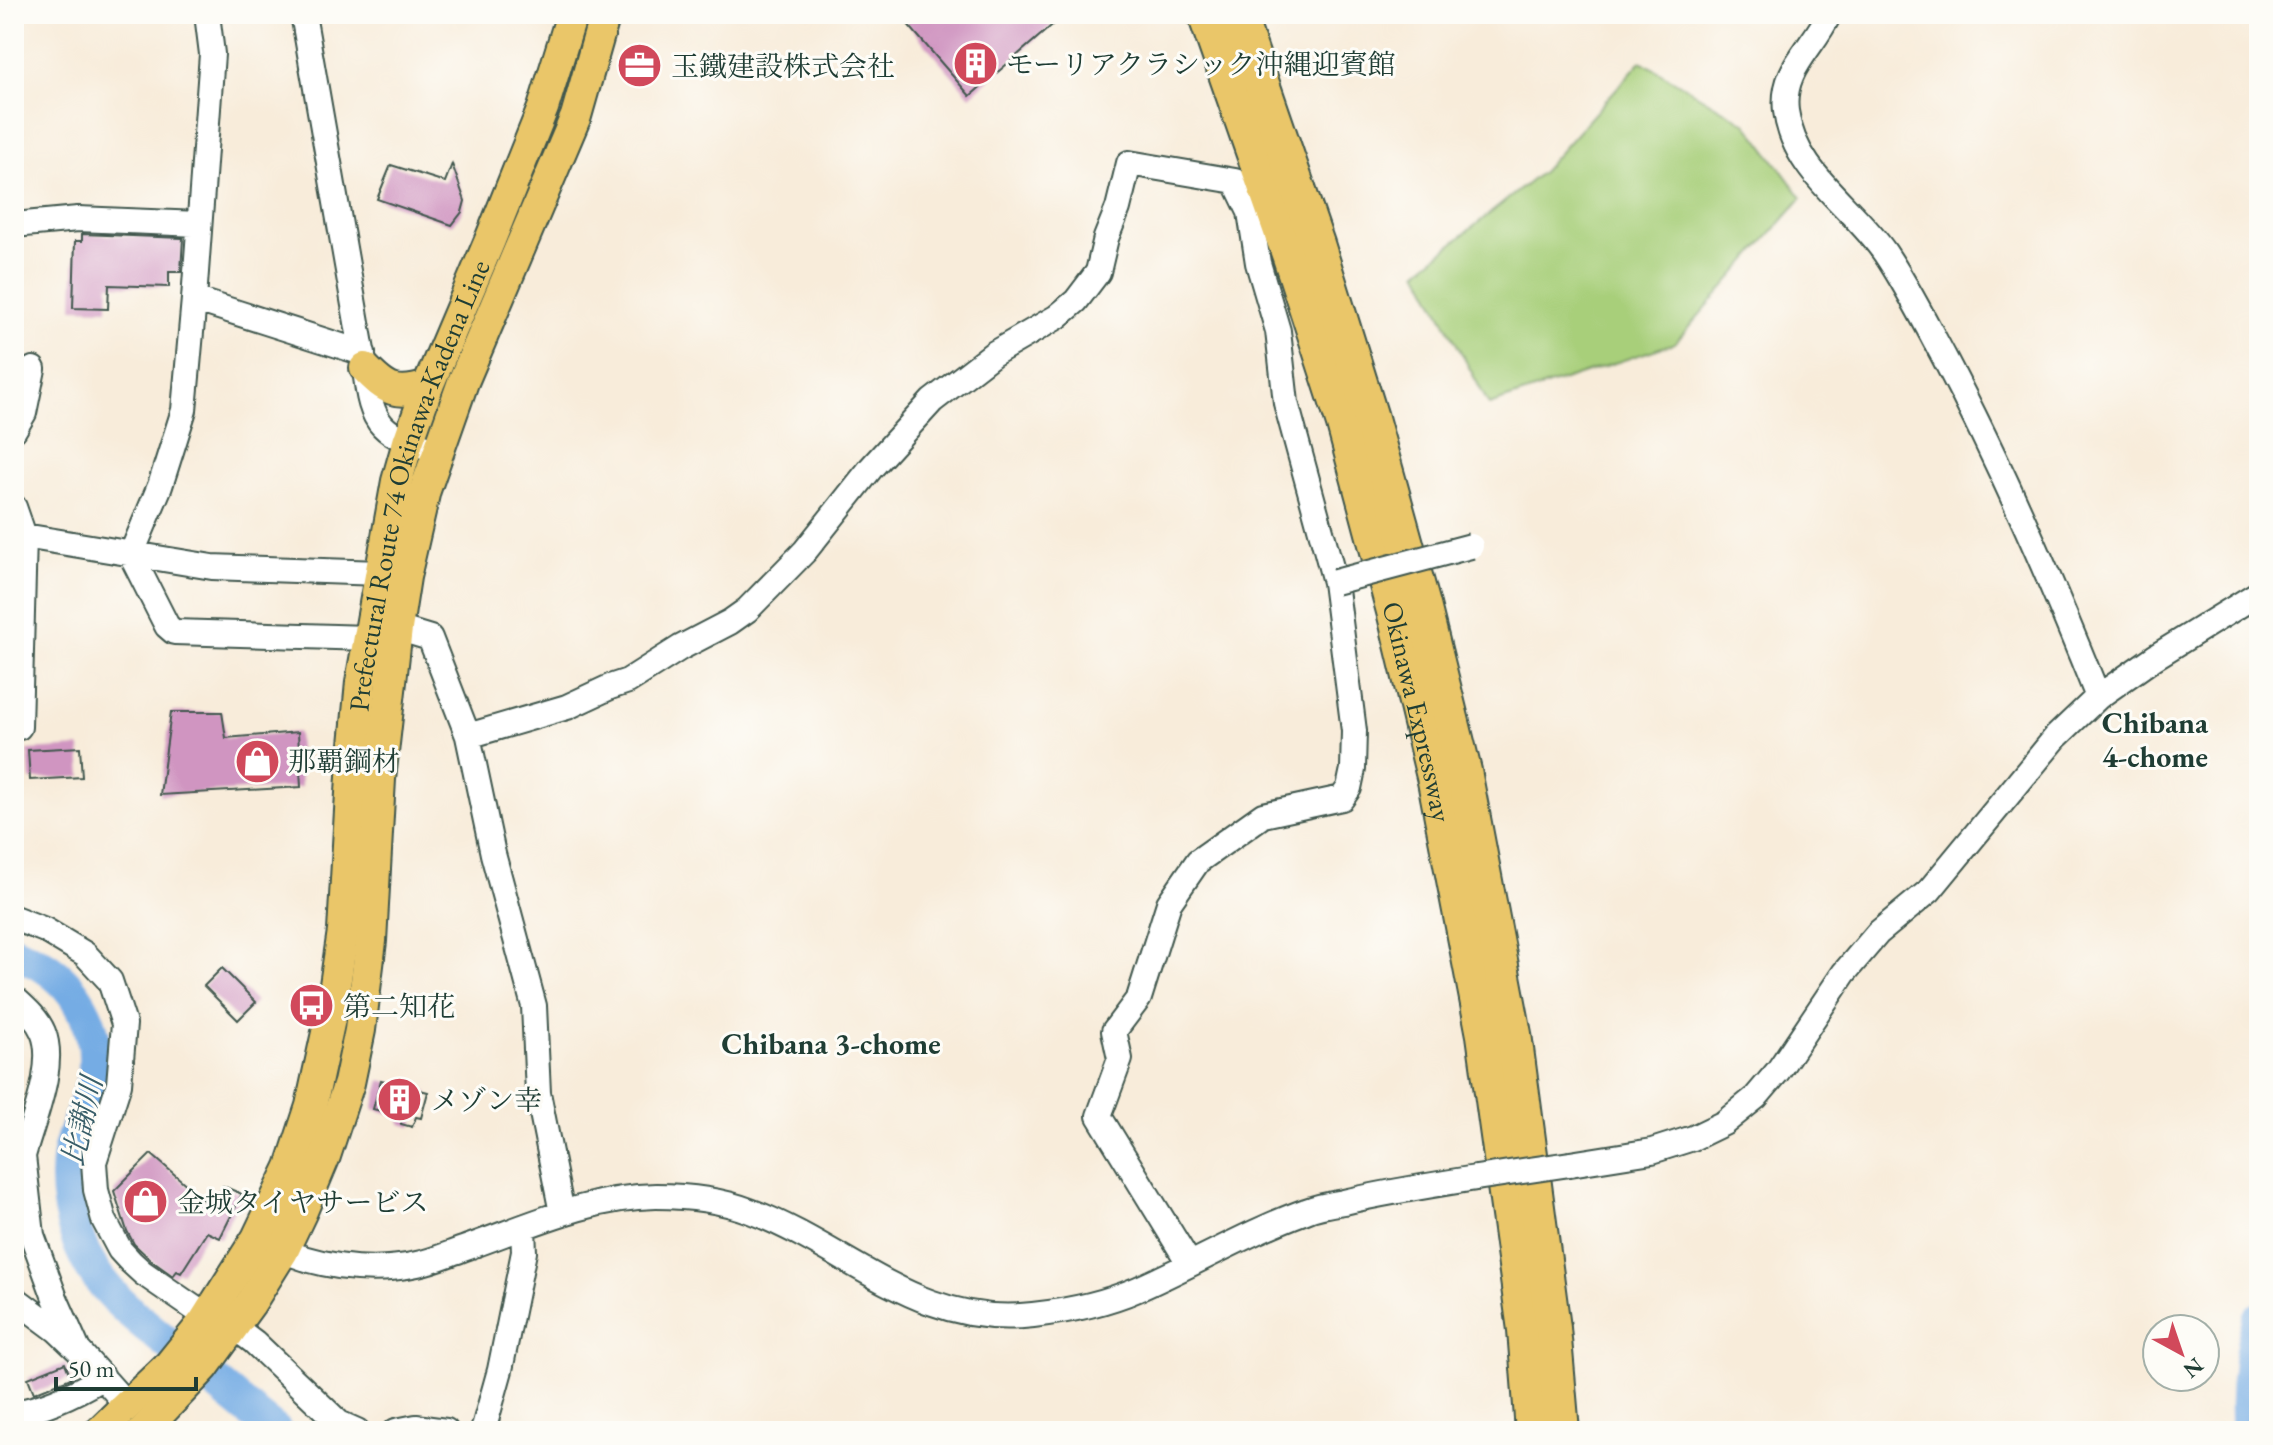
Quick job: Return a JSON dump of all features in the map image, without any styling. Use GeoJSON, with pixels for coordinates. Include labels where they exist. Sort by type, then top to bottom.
{"type":"FeatureCollection","features":[{"type":"Feature","properties":{"kind":"highway","name":"Okinawa Expressway"},"geometry":{"type":"LineString","coordinates":[[1205,14],[1290,257],[1344,424],[1435,781],[1484,1035],[1525,1330],[1533,1431]]}},
{"type":"Feature","properties":{"kind":"highway","name":"Okinawa Expressway"},"geometry":{"type":"LineString","coordinates":[[1238,14],[1312,230],[1371,418],[1423,605],[1464,771],[1514,1034],[1553,1328],[1562,1431]]}},
{"type":"Feature","properties":{"kind":"main road","name":"Prefectural Route 74 Okinawa-Kadena Line"},"geometry":{"type":"LineString","coordinates":[[270,1244],[306,1122],[330,1019],[343,931],[361,682],[397,481],[428,386],[543,108],[572,14]]}},
{"type":"Feature","properties":{"kind":"main road","name":"Prefectural Route 74 Okinawa-Kadena Line"},"geometry":{"type":"LineString","coordinates":[[100,1431],[141,1424],[167,1387],[184,1348],[218,1326],[270,1244],[302,1211],[325,1156],[349,1083],[360,1030],[371,941],[380,779],[397,628],[425,490],[463,382],[576,116],[605,14]]}},
{"type":"Feature","properties":{"kind":"main road"},"geometry":{"type":"LineString","coordinates":[[364,361],[381,385],[409,393],[428,386]]}},
{"type":"Feature","properties":{"kind":"street"},"geometry":{"type":"LineString","coordinates":[[207,14],[212,54],[184,410],[160,486],[131,555],[167,626],[174,632],[368,638]]}},
{"type":"Feature","properties":{"kind":"street"},"geometry":{"type":"LineString","coordinates":[[303,14],[368,393],[377,418],[389,433],[438,450]]}},
{"type":"Feature","properties":{"kind":"street"},"geometry":{"type":"LineString","coordinates":[[1829,14],[1789,76],[1785,93],[1792,132],[1807,164],[1884,252],[1915,305],[1981,428],[2049,574],[2098,697]]}},
{"type":"Feature","properties":{"kind":"street"},"geometry":{"type":"LineString","coordinates":[[468,736],[567,707],[628,681],[747,610],[805,551],[871,468],[932,401],[993,354],[1057,317],[1076,301],[1098,272],[1129,163],[1235,181],[1250,212],[1258,263],[1278,331],[1286,403],[1335,582],[1354,731],[1353,769],[1349,788],[1342,798],[1263,815],[1198,861],[1169,903],[1139,998],[1114,1031],[1120,1059],[1099,1116],[1189,1263]]}},
{"type":"Feature","properties":{"kind":"street"},"geometry":{"type":"LineString","coordinates":[[14,225],[78,219],[199,224]]}},
{"type":"Feature","properties":{"kind":"street"},"geometry":{"type":"LineString","coordinates":[[194,299],[364,361]]}},
{"type":"Feature","properties":{"kind":"street"},"geometry":{"type":"LineString","coordinates":[[14,430],[24,413],[33,369]]}},
{"type":"Feature","properties":{"kind":"street"},"geometry":{"type":"LineString","coordinates":[[14,507],[19,537],[19,727]]}},
{"type":"Feature","properties":{"kind":"street"},"geometry":{"type":"LineString","coordinates":[[19,537],[212,567],[380,573]]}},
{"type":"Feature","properties":{"kind":"street"},"geometry":{"type":"LineString","coordinates":[[1335,582],[1471,546]]}},
{"type":"Feature","properties":{"kind":"street"},"geometry":{"type":"LineString","coordinates":[[270,1244],[326,1264],[392,1268],[419,1264],[605,1200],[656,1196],[707,1199],[749,1210],[794,1230],[900,1291],[943,1308],[982,1316],[1031,1316],[1082,1307],[1136,1290],[1261,1229],[1310,1209],[1476,1178],[1652,1151],[1693,1138],[1724,1123],[1756,1097],[1778,1071],[1844,973],[1878,933],[1929,891],[2056,737],[2098,697],[2155,657],[2259,593]]}},
{"type":"Feature","properties":{"kind":"street"},"geometry":{"type":"LineString","coordinates":[[397,628],[430,638],[468,736],[493,854],[534,1006],[538,1093],[562,1213]]}},
{"type":"Feature","properties":{"kind":"street"},"geometry":{"type":"LineString","coordinates":[[14,918],[45,930],[85,954],[110,981],[124,1024],[119,1084],[94,1162],[96,1190],[104,1220],[120,1250],[143,1273],[218,1326],[254,1342],[339,1423],[357,1431]]}},
{"type":"Feature","properties":{"kind":"street"},"geometry":{"type":"LineString","coordinates":[[14,998],[31,1013],[43,1031],[48,1052],[45,1075],[19,1151],[32,1235],[78,1350]]}},
{"type":"Feature","properties":{"kind":"street"},"geometry":{"type":"LineString","coordinates":[[483,1431],[500,1370],[524,1252],[523,1228]]}},
{"type":"Feature","properties":{"kind":"street"},"geometry":{"type":"LineString","coordinates":[[14,1298],[78,1350],[141,1424]]}},
{"type":"Feature","properties":{"kind":"street"},"geometry":{"type":"LineString","coordinates":[[14,1413],[76,1393],[103,1377]]}},
{"type":"Feature","properties":{"kind":"street"},"geometry":{"type":"LineString","coordinates":[[396,1431],[416,1427],[446,1431]]}},
{"type":"Feature","properties":{"kind":"green space"},"geometry":{"type":"Polygon","coordinates":[[[1641,61],[1747,124],[1802,198],[1675,343],[1489,405],[1418,271],[1543,171],[1641,61]]]}},
{"type":"Feature","properties":{"kind":"building","name":"モーリアクラシック沖縄迎賓館"},"geometry":{"type":"Polygon","coordinates":[[[899,14],[1065,14],[970,96],[899,14]]]}},
{"type":"Feature","properties":{"kind":"building"},"geometry":{"type":"Polygon","coordinates":[[[452,164],[465,201],[462,212],[452,225],[377,199],[391,165],[445,182],[452,164]]]}},
{"type":"Feature","properties":{"kind":"building"},"geometry":{"type":"Polygon","coordinates":[[[82,234],[183,238],[181,272],[169,272],[169,287],[109,285],[108,309],[73,308],[75,241],[82,241],[82,234]]]}},
{"type":"Feature","properties":{"kind":"building"},"geometry":{"type":"Polygon","coordinates":[[[171,712],[222,712],[226,738],[298,732],[301,787],[160,795],[171,712]]]}},
{"type":"Feature","properties":{"kind":"building"},"geometry":{"type":"Polygon","coordinates":[[[80,747],[82,777],[30,780],[28,750],[80,747]]]}},
{"type":"Feature","properties":{"kind":"building"},"geometry":{"type":"Polygon","coordinates":[[[222,968],[256,1002],[238,1020],[204,986],[222,968]]]}},
{"type":"Feature","properties":{"kind":"building","name":"メゾン幸"},"geometry":{"type":"Polygon","coordinates":[[[381,1080],[428,1092],[421,1118],[416,1117],[412,1127],[401,1124],[400,1116],[373,1109],[381,1080]]]}},
{"type":"Feature","properties":{"kind":"building"},"geometry":{"type":"Polygon","coordinates":[[[151,1154],[212,1207],[223,1186],[242,1194],[220,1238],[207,1232],[181,1273],[177,1271],[173,1276],[134,1244],[114,1191],[151,1154]]]}},
{"type":"Feature","properties":{"kind":"building"},"geometry":{"type":"Polygon","coordinates":[[[65,1363],[71,1378],[34,1393],[28,1378],[65,1363]]]}},
{"type":"Feature","properties":{"kind":"waterway","name":"比謝川"},"geometry":{"type":"LineString","coordinates":[[14,952],[56,975],[78,1000],[91,1029],[95,1062],[93,1079],[71,1144],[67,1167],[73,1222],[87,1260],[105,1286],[127,1309],[275,1431]]}},
{"type":"Feature","properties":{"kind":"waterway","name":"比謝川"},"geometry":{"type":"LineString","coordinates":[[2248,1431],[2248,1374],[2259,1319]]}},
{"type":"Feature","properties":{"kind":"place","name":"モーリアクラシック沖縄迎賓館"},"geometry":{"type":"Point","coordinates":[975,64]}},
{"type":"Feature","properties":{"kind":"place","name":"玉鐵建設株式会社"},"geometry":{"type":"Point","coordinates":[640,66]}},
{"type":"Feature","properties":{"kind":"place","name":"那覇鋼材"},"geometry":{"type":"Point","coordinates":[257,761]}},
{"type":"Feature","properties":{"kind":"place","name":"第二知花"},"geometry":{"type":"Point","coordinates":[312,1006]}},
{"type":"Feature","properties":{"kind":"place","name":"メゾン幸"},"geometry":{"type":"Point","coordinates":[400,1100]}},
{"type":"Feature","properties":{"kind":"place","name":"金城タイヤサービス"},"geometry":{"type":"Point","coordinates":[146,1202]}},
{"type":"Feature","properties":{"kind":"district","name":"Chibana 4-chome"},"geometry":{"type":"Point","coordinates":[2155,739]}},
{"type":"Feature","properties":{"kind":"district","name":"Chibana 3-chome"},"geometry":{"type":"Point","coordinates":[831,1043]}}]}
